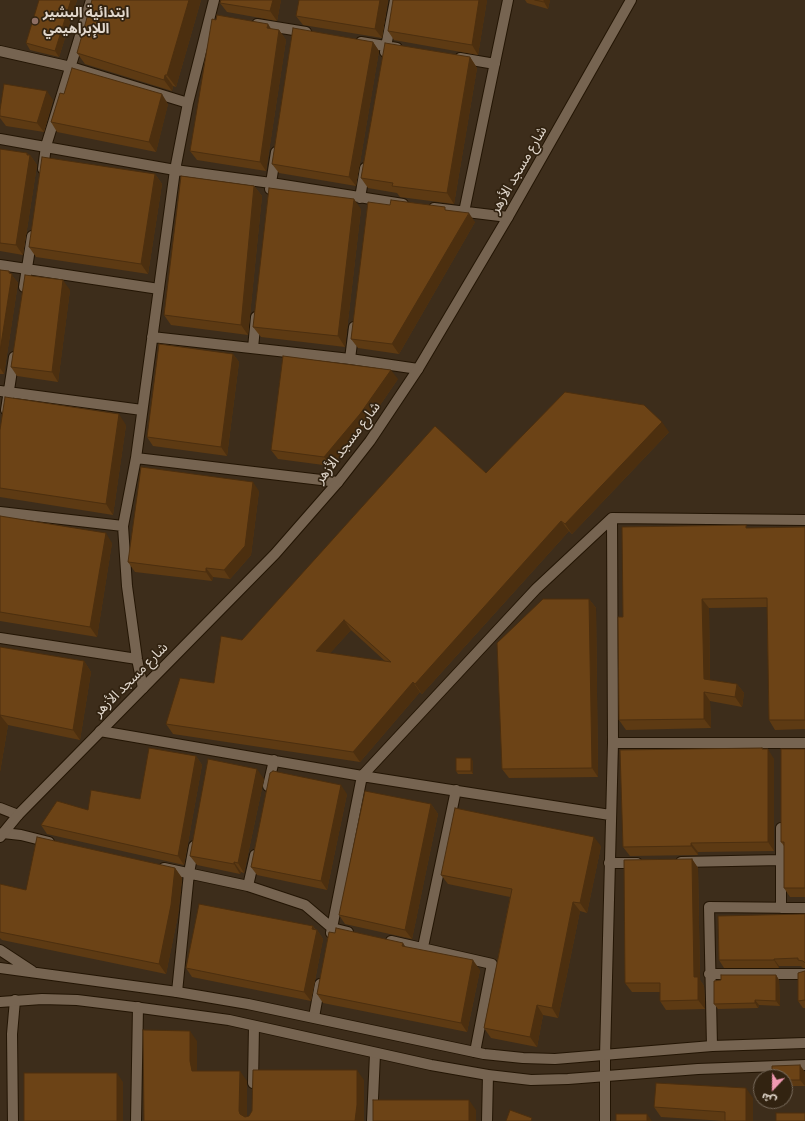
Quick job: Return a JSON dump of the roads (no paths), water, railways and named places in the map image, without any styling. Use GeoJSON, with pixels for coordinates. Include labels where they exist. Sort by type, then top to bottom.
{"type":"FeatureCollection","features":[{"type":"Feature","properties":{"kind":"street"},"geometry":{"type":"LineString","coordinates":[[41,177],[46,146],[91,0]]}},
{"type":"Feature","properties":{"kind":"street"},"geometry":{"type":"LineString","coordinates":[[143,688],[137,658],[127,586],[123,526],[136,458],[175,170],[188,103],[213,17],[214,0]]}},
{"type":"Feature","properties":{"kind":"street"},"geometry":{"type":"LineString","coordinates":[[384,61],[395,0]]}},
{"type":"Feature","properties":{"kind":"street"},"geometry":{"type":"LineString","coordinates":[[464,212],[508,0]]}},
{"type":"Feature","properties":{"kind":"street","name":"شارع مسجد الأزهر"},"geometry":{"type":"LineString","coordinates":[[2,835],[18,815],[275,554],[338,482],[370,441],[418,369],[508,217],[631,0]]}},
{"type":"Feature","properties":{"kind":"street"},"geometry":{"type":"LineString","coordinates":[[248,23],[294,34],[317,34]]}},
{"type":"Feature","properties":{"kind":"street"},"geometry":{"type":"LineString","coordinates":[[348,39],[410,50]]}},
{"type":"Feature","properties":{"kind":"street"},"geometry":{"type":"LineString","coordinates":[[0,51],[71,67],[188,103]]}},
{"type":"Feature","properties":{"kind":"street"},"geometry":{"type":"LineString","coordinates":[[448,56],[494,64]]}},
{"type":"Feature","properties":{"kind":"street"},"geometry":{"type":"LineString","coordinates":[[0,139],[175,170],[271,182],[366,201],[508,217]]}},
{"type":"Feature","properties":{"kind":"street"},"geometry":{"type":"LineString","coordinates":[[269,198],[277,144]]}},
{"type":"Feature","properties":{"kind":"street"},"geometry":{"type":"LineString","coordinates":[[366,160],[366,201]]}},
{"type":"Feature","properties":{"kind":"street"},"geometry":{"type":"LineString","coordinates":[[22,300],[34,223]]}},
{"type":"Feature","properties":{"kind":"street"},"geometry":{"type":"LineString","coordinates":[[0,265],[159,290]]}},
{"type":"Feature","properties":{"kind":"street"},"geometry":{"type":"LineString","coordinates":[[253,348],[257,309]]}},
{"type":"Feature","properties":{"kind":"street"},"geometry":{"type":"LineString","coordinates":[[350,359],[356,313]]}},
{"type":"Feature","properties":{"kind":"street"},"geometry":{"type":"LineString","coordinates":[[152,337],[350,359],[418,369]]}},
{"type":"Feature","properties":{"kind":"street"},"geometry":{"type":"LineString","coordinates":[[4,423],[5,391],[16,346]]}},
{"type":"Feature","properties":{"kind":"street"},"geometry":{"type":"LineString","coordinates":[[5,391],[142,410]]}},
{"type":"Feature","properties":{"kind":"street"},"geometry":{"type":"LineString","coordinates":[[136,458],[338,482]]}},
{"type":"Feature","properties":{"kind":"street"},"geometry":{"type":"LineString","coordinates":[[0,512],[123,526]]}},
{"type":"Feature","properties":{"kind":"street"},"geometry":{"type":"LineString","coordinates":[[329,943],[362,776],[536,589],[612,518],[805,520]]}},
{"type":"Feature","properties":{"kind":"street"},"geometry":{"type":"LineString","coordinates":[[605,1121],[606,1075],[604,1056],[613,743],[612,518]]}},
{"type":"Feature","properties":{"kind":"street"},"geometry":{"type":"LineString","coordinates":[[0,638],[137,658]]}},
{"type":"Feature","properties":{"kind":"street"},"geometry":{"type":"LineString","coordinates":[[100,731],[211,753],[274,760],[362,776],[610,815]]}},
{"type":"Feature","properties":{"kind":"street"},"geometry":{"type":"LineString","coordinates":[[613,743],[781,747],[805,743]]}},
{"type":"Feature","properties":{"kind":"street"},"geometry":{"type":"LineString","coordinates":[[266,797],[274,760]]}},
{"type":"Feature","properties":{"kind":"street"},"geometry":{"type":"LineString","coordinates":[[423,947],[456,790]]}},
{"type":"Feature","properties":{"kind":"street"},"geometry":{"type":"LineString","coordinates":[[0,808],[18,815]]}},
{"type":"Feature","properties":{"kind":"street"},"geometry":{"type":"LineString","coordinates":[[781,821],[781,908]]}},
{"type":"Feature","properties":{"kind":"street"},"geometry":{"type":"LineString","coordinates":[[177,992],[190,873],[196,834]]}},
{"type":"Feature","properties":{"kind":"street"},"geometry":{"type":"LineString","coordinates":[[2,835],[21,835],[60,845]]}},
{"type":"Feature","properties":{"kind":"street"},"geometry":{"type":"LineString","coordinates":[[248,886],[257,841]]}},
{"type":"Feature","properties":{"kind":"street"},"geometry":{"type":"LineString","coordinates":[[672,862],[781,860]]}},
{"type":"Feature","properties":{"kind":"street"},"geometry":{"type":"LineString","coordinates":[[609,863],[648,862]]}},
{"type":"Feature","properties":{"kind":"street"},"geometry":{"type":"LineString","coordinates":[[152,865],[248,886],[305,905],[332,928],[355,933]]}},
{"type":"Feature","properties":{"kind":"street"},"geometry":{"type":"LineString","coordinates":[[712,1046],[709,974],[709,908],[805,908]]}},
{"type":"Feature","properties":{"kind":"street"},"geometry":{"type":"LineString","coordinates":[[377,938],[423,947],[492,964],[475,1052]]}},
{"type":"Feature","properties":{"kind":"street"},"geometry":{"type":"LineString","coordinates":[[0,950],[36,974]]}},
{"type":"Feature","properties":{"kind":"street"},"geometry":{"type":"LineString","coordinates":[[0,968],[177,992],[314,1017],[475,1052],[523,1058],[555,1059],[712,1046],[805,1043]]}},
{"type":"Feature","properties":{"kind":"street"},"geometry":{"type":"LineString","coordinates":[[314,1017],[323,973]]}},
{"type":"Feature","properties":{"kind":"street"},"geometry":{"type":"LineString","coordinates":[[709,974],[805,974]]}},
{"type":"Feature","properties":{"kind":"street"},"geometry":{"type":"LineString","coordinates":[[0,1002],[15,1000],[77,1000],[229,1020],[375,1054],[488,1075],[531,1080],[568,1079],[705,1068],[805,1065]]}},
{"type":"Feature","properties":{"kind":"street"},"geometry":{"type":"LineString","coordinates":[[13,1121],[12,1034],[15,1000]]}},
{"type":"Feature","properties":{"kind":"street"},"geometry":{"type":"LineString","coordinates":[[136,1121],[138,1007]]}},
{"type":"Feature","properties":{"kind":"street"},"geometry":{"type":"LineString","coordinates":[[253,1097],[254,1026]]}},
{"type":"Feature","properties":{"kind":"street"},"geometry":{"type":"LineString","coordinates":[[372,1121],[375,1054]]}},
{"type":"Feature","properties":{"kind":"street"},"geometry":{"type":"LineString","coordinates":[[487,1121],[488,1075]]}},
{"type":"Feature","properties":{"kind":"place","name":"ابتدائية البشير اللإبراهيمي"},"geometry":{"type":"Point","coordinates":[35,21]}}]}
